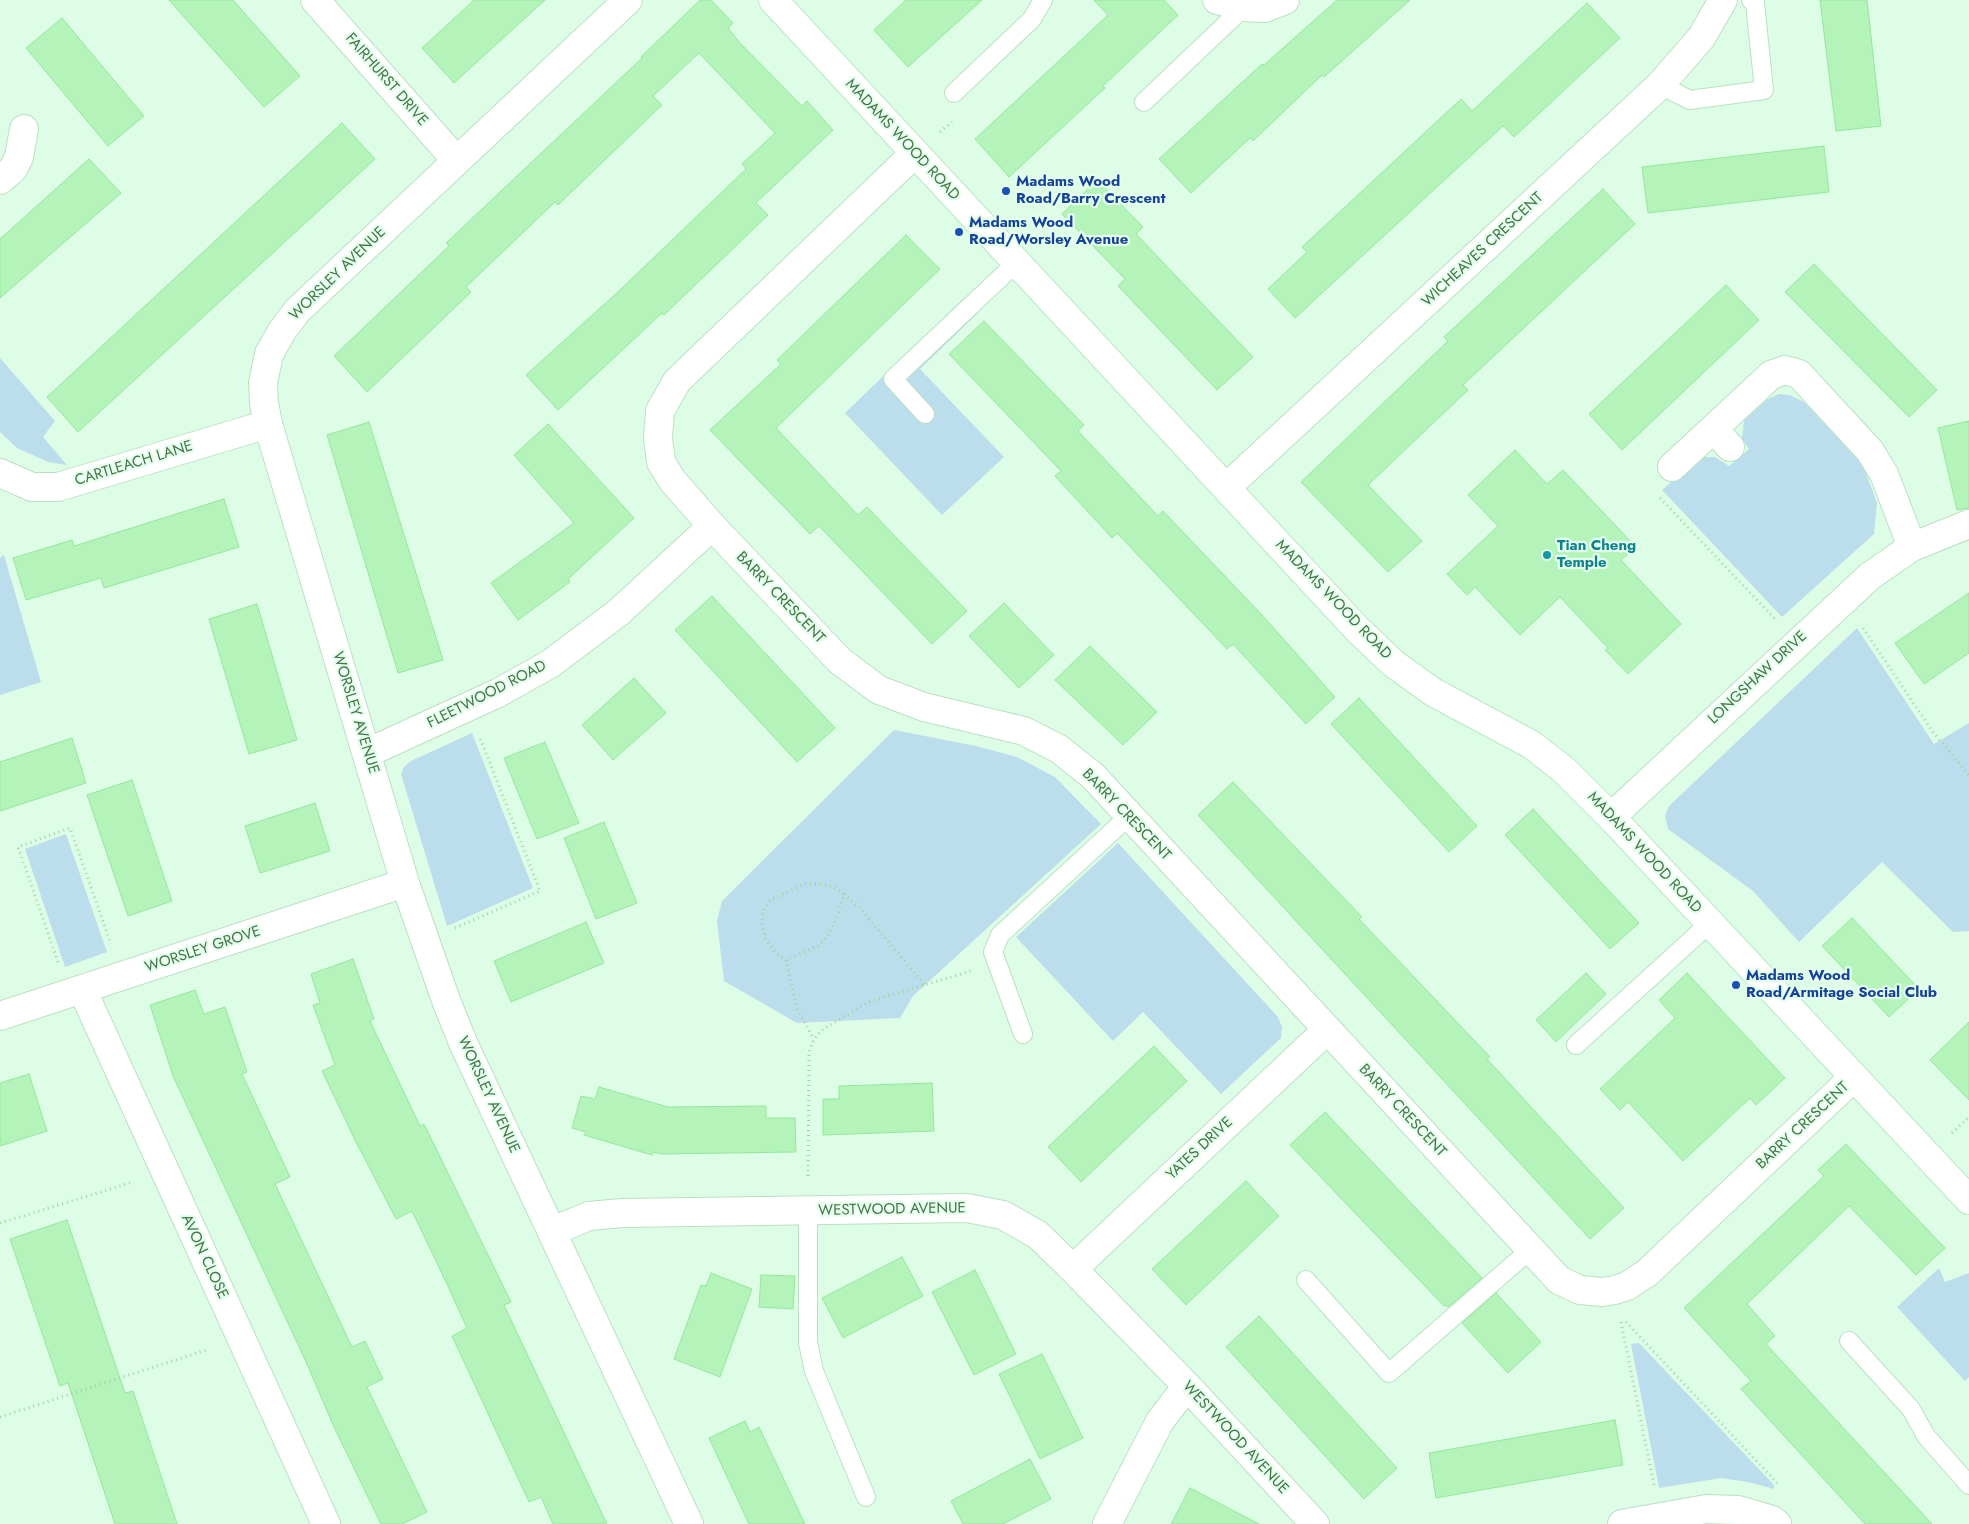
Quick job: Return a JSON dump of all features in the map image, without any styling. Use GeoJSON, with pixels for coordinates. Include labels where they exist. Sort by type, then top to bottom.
{"type":"FeatureCollection","features":[{"type":"Feature","properties":{"kind":"street","name":"FAIRHURST DRIVE"},"geometry":{"type":"LineString","coordinates":[[315,0],[456,160]]}},
{"type":"Feature","properties":{"kind":"street","name":"WORSLEY AVENUE"},"geometry":{"type":"LineString","coordinates":[[628,0],[456,160],[298,311],[282,331],[270,354],[263,383],[268,424],[425,941],[464,1045],[690,1524]]}},
{"type":"Feature","properties":{"kind":"street","name":"MADAMS WOOD ROAD"},"geometry":{"type":"LineString","coordinates":[[773,0],[1358,630],[1394,664],[1432,692],[1532,745],[1564,770],[1611,817],[1969,1200]]}},
{"type":"Feature","properties":{"kind":"street"},"geometry":{"type":"LineString","coordinates":[[1217,0],[1244,7],[1265,8],[1285,0]]}},
{"type":"Feature","properties":{"kind":"street","name":"WICHEAVES CRESCENT"},"geometry":{"type":"LineString","coordinates":[[1227,487],[1660,85],[1701,38],[1723,0]]}},
{"type":"Feature","properties":{"kind":"street"},"geometry":{"type":"LineString","coordinates":[[0,180],[12,169],[20,157],[24,129]]}},
{"type":"Feature","properties":{"kind":"street","name":"BARRY CRESCENT"},"geometry":{"type":"LineString","coordinates":[[914,154],[677,381],[660,412],[658,438],[661,462],[672,480],[712,526],[840,661],[879,690],[924,707],[1024,731],[1059,749],[1093,776],[1559,1280],[1580,1290],[1602,1292],[1627,1286],[1647,1273],[1854,1077]]}},
{"type":"Feature","properties":{"kind":"street"},"geometry":{"type":"LineString","coordinates":[[1672,467],[1722,438],[1771,375],[1785,370],[1800,374],[1870,451],[1884,474],[1912,547]]}},
{"type":"Feature","properties":{"kind":"street","name":"CARTLEACH LANE"},"geometry":{"type":"LineString","coordinates":[[0,473],[32,487],[58,487],[268,424]]}},
{"type":"Feature","properties":{"kind":"street","name":"LONGSHAW DRIVE"},"geometry":{"type":"LineString","coordinates":[[1611,817],[1843,599],[1870,576],[1912,547],[1969,524]]}},
{"type":"Feature","properties":{"kind":"street","name":"FLEETWOOD ROAD"},"geometry":{"type":"LineString","coordinates":[[367,753],[468,707],[550,664],[589,637],[619,612],[712,526]]}},
{"type":"Feature","properties":{"kind":"street","name":"WORSLEY GROVE"},"geometry":{"type":"LineString","coordinates":[[0,1016],[406,883]]}},
{"type":"Feature","properties":{"kind":"street","name":"AVON CLOSE"},"geometry":{"type":"LineString","coordinates":[[76,991],[166,1172],[326,1524]]}},
{"type":"Feature","properties":{"kind":"street","name":"YATES DRIVE"},"geometry":{"type":"LineString","coordinates":[[1073,1269],[1326,1030]]}},
{"type":"Feature","properties":{"kind":"street","name":"WESTWOOD AVENUE"},"geometry":{"type":"LineString","coordinates":[[552,1231],[589,1216],[622,1213],[967,1208],[1003,1215],[1038,1235],[1073,1269],[1187,1386],[1315,1524]]}},
{"type":"Feature","properties":{"kind":"street"},"geometry":{"type":"LineString","coordinates":[[1106,1524],[1160,1421],[1187,1386]]}},
{"type":"Feature","properties":{"kind":"street"},"geometry":{"type":"LineString","coordinates":[[1622,1524],[1660,1516],[1714,1509],[1738,1510],[1774,1522]]}},
{"type":"Feature","properties":{"kind":"lane"},"geometry":{"type":"LineString","coordinates":[[954,93],[1032,20],[1043,0]]}},
{"type":"Feature","properties":{"kind":"lane"},"geometry":{"type":"LineString","coordinates":[[1660,85],[1690,100],[1764,90],[1755,3],[1751,0]]}},
{"type":"Feature","properties":{"kind":"lane"},"geometry":{"type":"LineString","coordinates":[[1144,102],[1244,7]]}},
{"type":"Feature","properties":{"kind":"lane"},"geometry":{"type":"LineString","coordinates":[[925,414],[893,379],[1016,263]]}},
{"type":"Feature","properties":{"kind":"lane"},"geometry":{"type":"LineString","coordinates":[[1023,1034],[993,952],[1000,934],[1129,816]]}},
{"type":"Feature","properties":{"kind":"lane"},"geometry":{"type":"LineString","coordinates":[[1576,1045],[1710,923]]}},
{"type":"Feature","properties":{"kind":"lane"},"geometry":{"type":"LineString","coordinates":[[808,1211],[808,1343],[814,1371],[866,1497]]}},
{"type":"Feature","properties":{"kind":"lane"},"geometry":{"type":"LineString","coordinates":[[1306,1280],[1390,1373],[1531,1249]]}},
{"type":"Feature","properties":{"kind":"lane"},"geometry":{"type":"LineString","coordinates":[[1850,1341],[1911,1410],[1926,1436],[1969,1485]]}},
{"type":"Feature","properties":{"kind":"path"},"geometry":{"type":"LineString","coordinates":[[1672,467],[1650,487],[1797,642]]}},
{"type":"Feature","properties":{"kind":"path"},"geometry":{"type":"LineString","coordinates":[[1843,599],[1933,732],[1969,775]]}},
{"type":"Feature","properties":{"kind":"path"},"geometry":{"type":"LineString","coordinates":[[425,941],[540,891],[468,707]]}},
{"type":"Feature","properties":{"kind":"path"},"geometry":{"type":"LineString","coordinates":[[76,991],[18,847],[70,828],[122,976]]}},
{"type":"Feature","properties":{"kind":"path"},"geometry":{"type":"LineString","coordinates":[[814,1039],[797,1009],[786,960],[776,953],[766,940],[762,924],[763,913],[770,900],[805,884],[822,884],[834,887],[859,907],[925,985]]}},
{"type":"Feature","properties":{"kind":"path"},"geometry":{"type":"LineString","coordinates":[[786,960],[818,946],[828,936],[837,917],[844,894]]}},
{"type":"Feature","properties":{"kind":"path"},"geometry":{"type":"LineString","coordinates":[[808,1211],[809,1052],[814,1039],[823,1028],[872,1001],[998,963]]}},
{"type":"Feature","properties":{"kind":"path"},"geometry":{"type":"LineString","coordinates":[[0,1223],[166,1172]]}},
{"type":"Feature","properties":{"kind":"path"},"geometry":{"type":"LineString","coordinates":[[1660,1516],[1620,1316],[1780,1487],[1774,1522]]}},
{"type":"Feature","properties":{"kind":"path"},"geometry":{"type":"LineString","coordinates":[[0,1417],[242,1339]]}},
{"type":"Feature","properties":{"kind":"shaded area"},"geometry":{"type":"Polygon","coordinates":[[[964,298],[979,312],[920,369],[1004,457],[942,515],[845,413],[964,298]]]}},
{"type":"Feature","properties":{"kind":"shaded area"},"geometry":{"type":"Polygon","coordinates":[[[0,358],[55,421],[43,437],[67,465],[48,462],[17,448],[0,432],[0,358]]]}},
{"type":"Feature","properties":{"kind":"shaded area"},"geometry":{"type":"Polygon","coordinates":[[[1779,394],[1790,395],[1804,402],[1863,465],[1877,503],[1874,534],[1782,617],[1662,490],[1693,463],[1704,457],[1715,457],[1729,466],[1749,449],[1742,439],[1744,420],[1768,399],[1779,394]]]}},
{"type":"Feature","properties":{"kind":"shaded area"},"geometry":{"type":"Polygon","coordinates":[[[4,555],[41,682],[0,695],[0,558],[4,555]]]}},
{"type":"Feature","properties":{"kind":"shaded area"},"geometry":{"type":"Polygon","coordinates":[[[1857,628],[1934,744],[1969,723],[1969,931],[1953,932],[1882,862],[1799,942],[1753,891],[1668,829],[1665,816],[1669,806],[1857,628]]]}},
{"type":"Feature","properties":{"kind":"shaded area"},"geometry":{"type":"Polygon","coordinates":[[[894,730],[976,746],[1017,757],[1055,777],[1101,824],[913,996],[900,1018],[797,1023],[724,981],[717,921],[722,901],[894,730]]]}},
{"type":"Feature","properties":{"kind":"shaded area"},"geometry":{"type":"Polygon","coordinates":[[[472,733],[533,888],[447,926],[401,774],[404,767],[411,761],[472,733]]]}},
{"type":"Feature","properties":{"kind":"shaded area"},"geometry":{"type":"Polygon","coordinates":[[[66,834],[107,952],[65,967],[25,849],[66,834]]]}},
{"type":"Feature","properties":{"kind":"shaded area"},"geometry":{"type":"Polygon","coordinates":[[[1118,843],[1278,1017],[1282,1027],[1281,1038],[1221,1094],[1143,1012],[1113,1041],[1016,937],[1118,843]]]}},
{"type":"Feature","properties":{"kind":"shaded area"},"geometry":{"type":"Polygon","coordinates":[[[1939,1268],[1945,1282],[1969,1273],[1969,1377],[1965,1381],[1897,1307],[1939,1268]]]}},
{"type":"Feature","properties":{"kind":"shaded area"},"geometry":{"type":"Polygon","coordinates":[[[1639,1343],[1774,1485],[1774,1489],[1748,1482],[1721,1478],[1659,1488],[1631,1344],[1639,1343]]]}},
{"type":"Feature","properties":{"kind":"building"},"geometry":{"type":"Polygon","coordinates":[[[169,0],[233,0],[300,76],[264,107],[169,0]]]}},
{"type":"Feature","properties":{"kind":"building"},"geometry":{"type":"Polygon","coordinates":[[[474,0],[545,0],[454,83],[422,48],[474,0]]]}},
{"type":"Feature","properties":{"kind":"building"},"geometry":{"type":"Polygon","coordinates":[[[700,0],[711,0],[733,23],[728,28],[740,43],[802,106],[807,101],[833,130],[756,203],[768,215],[664,315],[662,313],[558,410],[526,375],[620,290],[746,169],[742,164],[775,133],[699,53],[653,96],[662,105],[558,205],[555,202],[466,287],[471,292],[367,392],[334,356],[449,246],[446,243],[642,58],[700,0]]]}},
{"type":"Feature","properties":{"kind":"building"},"geometry":{"type":"Polygon","coordinates":[[[906,0],[982,0],[908,67],[874,30],[906,0]]]}},
{"type":"Feature","properties":{"kind":"building"},"geometry":{"type":"Polygon","coordinates":[[[1094,0],[1164,0],[1178,15],[1103,86],[1105,88],[1009,177],[975,139],[1108,15],[1094,0]]]}},
{"type":"Feature","properties":{"kind":"building"},"geometry":{"type":"Polygon","coordinates":[[[1337,0],[1410,0],[1324,77],[1322,75],[1253,141],[1250,138],[1191,193],[1159,159],[1262,64],[1264,65],[1337,0]]]}},
{"type":"Feature","properties":{"kind":"building"},"geometry":{"type":"Polygon","coordinates":[[[1820,0],[1867,0],[1881,126],[1836,131],[1820,0]]]}},
{"type":"Feature","properties":{"kind":"building"},"geometry":{"type":"Polygon","coordinates":[[[1587,3],[1620,38],[1514,137],[1503,126],[1295,318],[1268,289],[1307,252],[1302,247],[1461,99],[1472,111],[1587,3]]]}},
{"type":"Feature","properties":{"kind":"building"},"geometry":{"type":"Polygon","coordinates":[[[62,18],[144,116],[108,146],[26,48],[62,18]]]}},
{"type":"Feature","properties":{"kind":"building"},"geometry":{"type":"Polygon","coordinates":[[[342,123],[375,159],[78,432],[47,397],[342,123]]]}},
{"type":"Feature","properties":{"kind":"building"},"geometry":{"type":"Polygon","coordinates":[[[1824,146],[1829,192],[1648,213],[1642,167],[1824,146]]]}},
{"type":"Feature","properties":{"kind":"building"},"geometry":{"type":"Polygon","coordinates":[[[89,159],[121,193],[0,298],[0,239],[89,159]]]}},
{"type":"Feature","properties":{"kind":"building"},"geometry":{"type":"Polygon","coordinates":[[[1097,180],[1143,227],[1136,234],[1253,357],[1217,390],[1118,286],[1125,279],[1062,214],[1097,180]]]}},
{"type":"Feature","properties":{"kind":"building"},"geometry":{"type":"Polygon","coordinates":[[[1603,189],[1635,224],[1463,385],[1468,390],[1368,485],[1422,541],[1388,572],[1301,482],[1448,341],[1444,337],[1603,189]]]}},
{"type":"Feature","properties":{"kind":"building"},"geometry":{"type":"Polygon","coordinates":[[[906,235],[940,269],[776,428],[858,515],[867,507],[967,611],[932,644],[819,526],[810,534],[710,430],[781,364],[777,360],[906,235]]]}},
{"type":"Feature","properties":{"kind":"building"},"geometry":{"type":"Polygon","coordinates":[[[1814,264],[1937,390],[1909,417],[1785,292],[1814,264]]]}},
{"type":"Feature","properties":{"kind":"building"},"geometry":{"type":"Polygon","coordinates":[[[1726,285],[1759,320],[1622,450],[1589,414],[1726,285]]]}},
{"type":"Feature","properties":{"kind":"building"},"geometry":{"type":"Polygon","coordinates":[[[984,321],[1084,425],[1078,431],[1158,516],[1163,511],[1262,615],[1335,697],[1306,724],[1233,644],[1227,649],[1117,533],[1112,538],[1055,476],[1061,471],[949,354],[984,321]]]}},
{"type":"Feature","properties":{"kind":"building"},"geometry":{"type":"Polygon","coordinates":[[[1969,421],[1969,508],[1957,510],[1938,428],[1969,421]]]}},
{"type":"Feature","properties":{"kind":"building"},"geometry":{"type":"Polygon","coordinates":[[[369,422],[443,660],[398,673],[327,435],[369,422]]]}},
{"type":"Feature","properties":{"kind":"building"},"geometry":{"type":"Polygon","coordinates":[[[548,424],[634,518],[568,579],[570,582],[518,620],[491,583],[574,523],[514,455],[548,424]]]}},
{"type":"Feature","properties":{"kind":"building","name":"Tian Cheng Temple"},"geometry":{"type":"Polygon","coordinates":[[[1515,450],[1547,484],[1563,470],[1636,547],[1621,560],[1681,624],[1628,674],[1605,650],[1608,648],[1560,597],[1520,635],[1475,587],[1467,595],[1447,574],[1498,526],[1468,495],[1515,450]]]}},
{"type":"Feature","properties":{"kind":"building"},"geometry":{"type":"Polygon","coordinates":[[[224,499],[239,547],[104,588],[101,578],[26,600],[13,558],[72,540],[74,546],[224,499]]]}},
{"type":"Feature","properties":{"kind":"building"},"geometry":{"type":"Polygon","coordinates":[[[1969,593],[1969,653],[1924,684],[1895,643],[1969,593]]]}},
{"type":"Feature","properties":{"kind":"building"},"geometry":{"type":"Polygon","coordinates":[[[712,596],[835,728],[797,762],[675,630],[712,596]]]}},
{"type":"Feature","properties":{"kind":"building"},"geometry":{"type":"Polygon","coordinates":[[[1004,603],[1054,655],[1019,688],[969,636],[1004,603]]]}},
{"type":"Feature","properties":{"kind":"building"},"geometry":{"type":"Polygon","coordinates":[[[257,604],[297,740],[249,754],[209,619],[257,604]]]}},
{"type":"Feature","properties":{"kind":"building"},"geometry":{"type":"Polygon","coordinates":[[[1090,646],[1157,712],[1123,745],[1055,680],[1090,646]]]}},
{"type":"Feature","properties":{"kind":"building"},"geometry":{"type":"Polygon","coordinates":[[[634,678],[666,713],[613,760],[582,725],[634,678]]]}},
{"type":"Feature","properties":{"kind":"building"},"geometry":{"type":"Polygon","coordinates":[[[1359,698],[1477,826],[1449,852],[1331,724],[1359,698]]]}},
{"type":"Feature","properties":{"kind":"building"},"geometry":{"type":"Polygon","coordinates":[[[72,738],[86,783],[0,811],[0,762],[72,738]]]}},
{"type":"Feature","properties":{"kind":"building"},"geometry":{"type":"Polygon","coordinates":[[[545,742],[579,823],[537,839],[504,758],[545,742]]]}},
{"type":"Feature","properties":{"kind":"building"},"geometry":{"type":"Polygon","coordinates":[[[132,780],[172,901],[128,916],[87,795],[132,780]]]}},
{"type":"Feature","properties":{"kind":"building"},"geometry":{"type":"Polygon","coordinates":[[[1233,782],[1362,917],[1359,919],[1490,1057],[1487,1059],[1624,1208],[1590,1239],[1198,815],[1233,782]]]}},
{"type":"Feature","properties":{"kind":"building"},"geometry":{"type":"Polygon","coordinates":[[[315,803],[330,851],[260,873],[245,826],[315,803]]]}},
{"type":"Feature","properties":{"kind":"building"},"geometry":{"type":"Polygon","coordinates":[[[1533,809],[1639,923],[1610,949],[1505,835],[1533,809]]]}},
{"type":"Feature","properties":{"kind":"building"},"geometry":{"type":"Polygon","coordinates":[[[604,822],[637,903],[596,919],[564,838],[604,822]]]}},
{"type":"Feature","properties":{"kind":"building"},"geometry":{"type":"Polygon","coordinates":[[[1852,918],[1919,989],[1889,1017],[1822,946],[1852,918]]]}},
{"type":"Feature","properties":{"kind":"building"},"geometry":{"type":"Polygon","coordinates":[[[586,922],[604,963],[511,1002],[494,961],[586,922]]]}},
{"type":"Feature","properties":{"kind":"building"},"geometry":{"type":"Polygon","coordinates":[[[353,959],[374,1019],[370,1021],[420,1126],[424,1124],[511,1302],[504,1305],[607,1524],[553,1524],[541,1497],[529,1502],[452,1336],[467,1328],[412,1211],[396,1219],[322,1071],[335,1065],[313,1005],[320,1003],[311,974],[353,959]]]}},
{"type":"Feature","properties":{"kind":"building"},"geometry":{"type":"Polygon","coordinates":[[[1586,973],[1606,994],[1556,1042],[1536,1020],[1586,973]]]}},
{"type":"Feature","properties":{"kind":"building"},"geometry":{"type":"Polygon","coordinates":[[[1687,973],[1785,1078],[1756,1105],[1750,1098],[1683,1161],[1628,1102],[1620,1110],[1600,1089],[1675,1018],[1659,1000],[1687,973]]]}},
{"type":"Feature","properties":{"kind":"building"},"geometry":{"type":"Polygon","coordinates":[[[195,990],[204,1014],[225,1007],[247,1072],[242,1074],[290,1177],[275,1184],[352,1347],[365,1341],[383,1379],[367,1387],[427,1512],[402,1524],[381,1524],[334,1427],[307,1364],[173,1076],[150,1005],[195,990]]]}},
{"type":"Feature","properties":{"kind":"building"},"geometry":{"type":"Polygon","coordinates":[[[1969,1022],[1969,1100],[1930,1060],[1969,1022]]]}},
{"type":"Feature","properties":{"kind":"building"},"geometry":{"type":"Polygon","coordinates":[[[1154,1046],[1187,1081],[1081,1182],[1048,1147],[1154,1046]]]}},
{"type":"Feature","properties":{"kind":"building"},"geometry":{"type":"Polygon","coordinates":[[[29,1074],[47,1131],[0,1146],[0,1083],[29,1074]]]}},
{"type":"Feature","properties":{"kind":"building"},"geometry":{"type":"Polygon","coordinates":[[[932,1083],[934,1131],[823,1135],[823,1099],[839,1099],[839,1086],[932,1083]]]}},
{"type":"Feature","properties":{"kind":"building"},"geometry":{"type":"Polygon","coordinates":[[[599,1087],[668,1107],[766,1106],[766,1118],[795,1118],[796,1152],[662,1154],[653,1152],[652,1155],[584,1135],[586,1132],[572,1128],[581,1096],[595,1099],[599,1087]]]}},
{"type":"Feature","properties":{"kind":"building"},"geometry":{"type":"Polygon","coordinates":[[[1325,1112],[1482,1278],[1448,1307],[1444,1306],[1290,1145],[1325,1112]]]}},
{"type":"Feature","properties":{"kind":"building"},"geometry":{"type":"Polygon","coordinates":[[[1846,1144],[1945,1248],[1916,1275],[1849,1206],[1747,1304],[1775,1336],[1766,1344],[1932,1524],[1865,1524],[1741,1389],[1751,1381],[1684,1308],[1824,1176],[1818,1170],[1846,1144]]]}},
{"type":"Feature","properties":{"kind":"building"},"geometry":{"type":"Polygon","coordinates":[[[1246,1181],[1279,1216],[1186,1305],[1152,1269],[1246,1181]]]}},
{"type":"Feature","properties":{"kind":"building"},"geometry":{"type":"Polygon","coordinates":[[[67,1220],[125,1393],[133,1391],[177,1524],[115,1524],[68,1383],[60,1386],[10,1239],[67,1220]]]}},
{"type":"Feature","properties":{"kind":"building"},"geometry":{"type":"Polygon","coordinates":[[[902,1257],[923,1296],[843,1338],[822,1298],[902,1257]]]}},
{"type":"Feature","properties":{"kind":"building"},"geometry":{"type":"Polygon","coordinates":[[[975,1270],[1016,1354],[974,1375],[932,1292],[975,1270]]]}},
{"type":"Feature","properties":{"kind":"building"},"geometry":{"type":"Polygon","coordinates":[[[711,1273],[752,1289],[720,1377],[674,1359],[701,1285],[706,1286],[711,1273]]]}},
{"type":"Feature","properties":{"kind":"building"},"geometry":{"type":"Polygon","coordinates":[[[761,1275],[795,1276],[793,1309],[759,1307],[761,1275]]]}},
{"type":"Feature","properties":{"kind":"building"},"geometry":{"type":"Polygon","coordinates":[[[1496,1293],[1541,1342],[1508,1373],[1462,1323],[1496,1293]]]}},
{"type":"Feature","properties":{"kind":"building"},"geometry":{"type":"Polygon","coordinates":[[[1259,1316],[1397,1468],[1364,1499],[1226,1347],[1259,1316]]]}},
{"type":"Feature","properties":{"kind":"building"},"geometry":{"type":"Polygon","coordinates":[[[1042,1354],[1083,1438],[1040,1459],[999,1374],[1042,1354]]]}},
{"type":"Feature","properties":{"kind":"building"},"geometry":{"type":"Polygon","coordinates":[[[1615,1420],[1623,1465],[1436,1498],[1429,1453],[1615,1420]]]}},
{"type":"Feature","properties":{"kind":"building"},"geometry":{"type":"Polygon","coordinates":[[[745,1421],[750,1432],[759,1427],[805,1524],[749,1524],[709,1438],[745,1421]]]}},
{"type":"Feature","properties":{"kind":"building"},"geometry":{"type":"Polygon","coordinates":[[[1030,1459],[1051,1499],[1003,1524],[963,1524],[951,1501],[1030,1459]]]}},
{"type":"Feature","properties":{"kind":"building"},"geometry":{"type":"Polygon","coordinates":[[[1190,1488],[1259,1524],[1171,1524],[1190,1488]]]}},
{"type":"Feature","properties":{"kind":"place","name":"Madams Wood Road/Barry Crescent"},"geometry":{"type":"Point","coordinates":[1006,191]}},
{"type":"Feature","properties":{"kind":"place","name":"Madams Wood Road/Worsley Avenue"},"geometry":{"type":"Point","coordinates":[959,232]}},
{"type":"Feature","properties":{"kind":"place","name":"Tian Cheng Temple"},"geometry":{"type":"Point","coordinates":[1547,555]}},
{"type":"Feature","properties":{"kind":"place","name":"Madams Wood Road/Armitage Social Club"},"geometry":{"type":"Point","coordinates":[1736,985]}}]}
